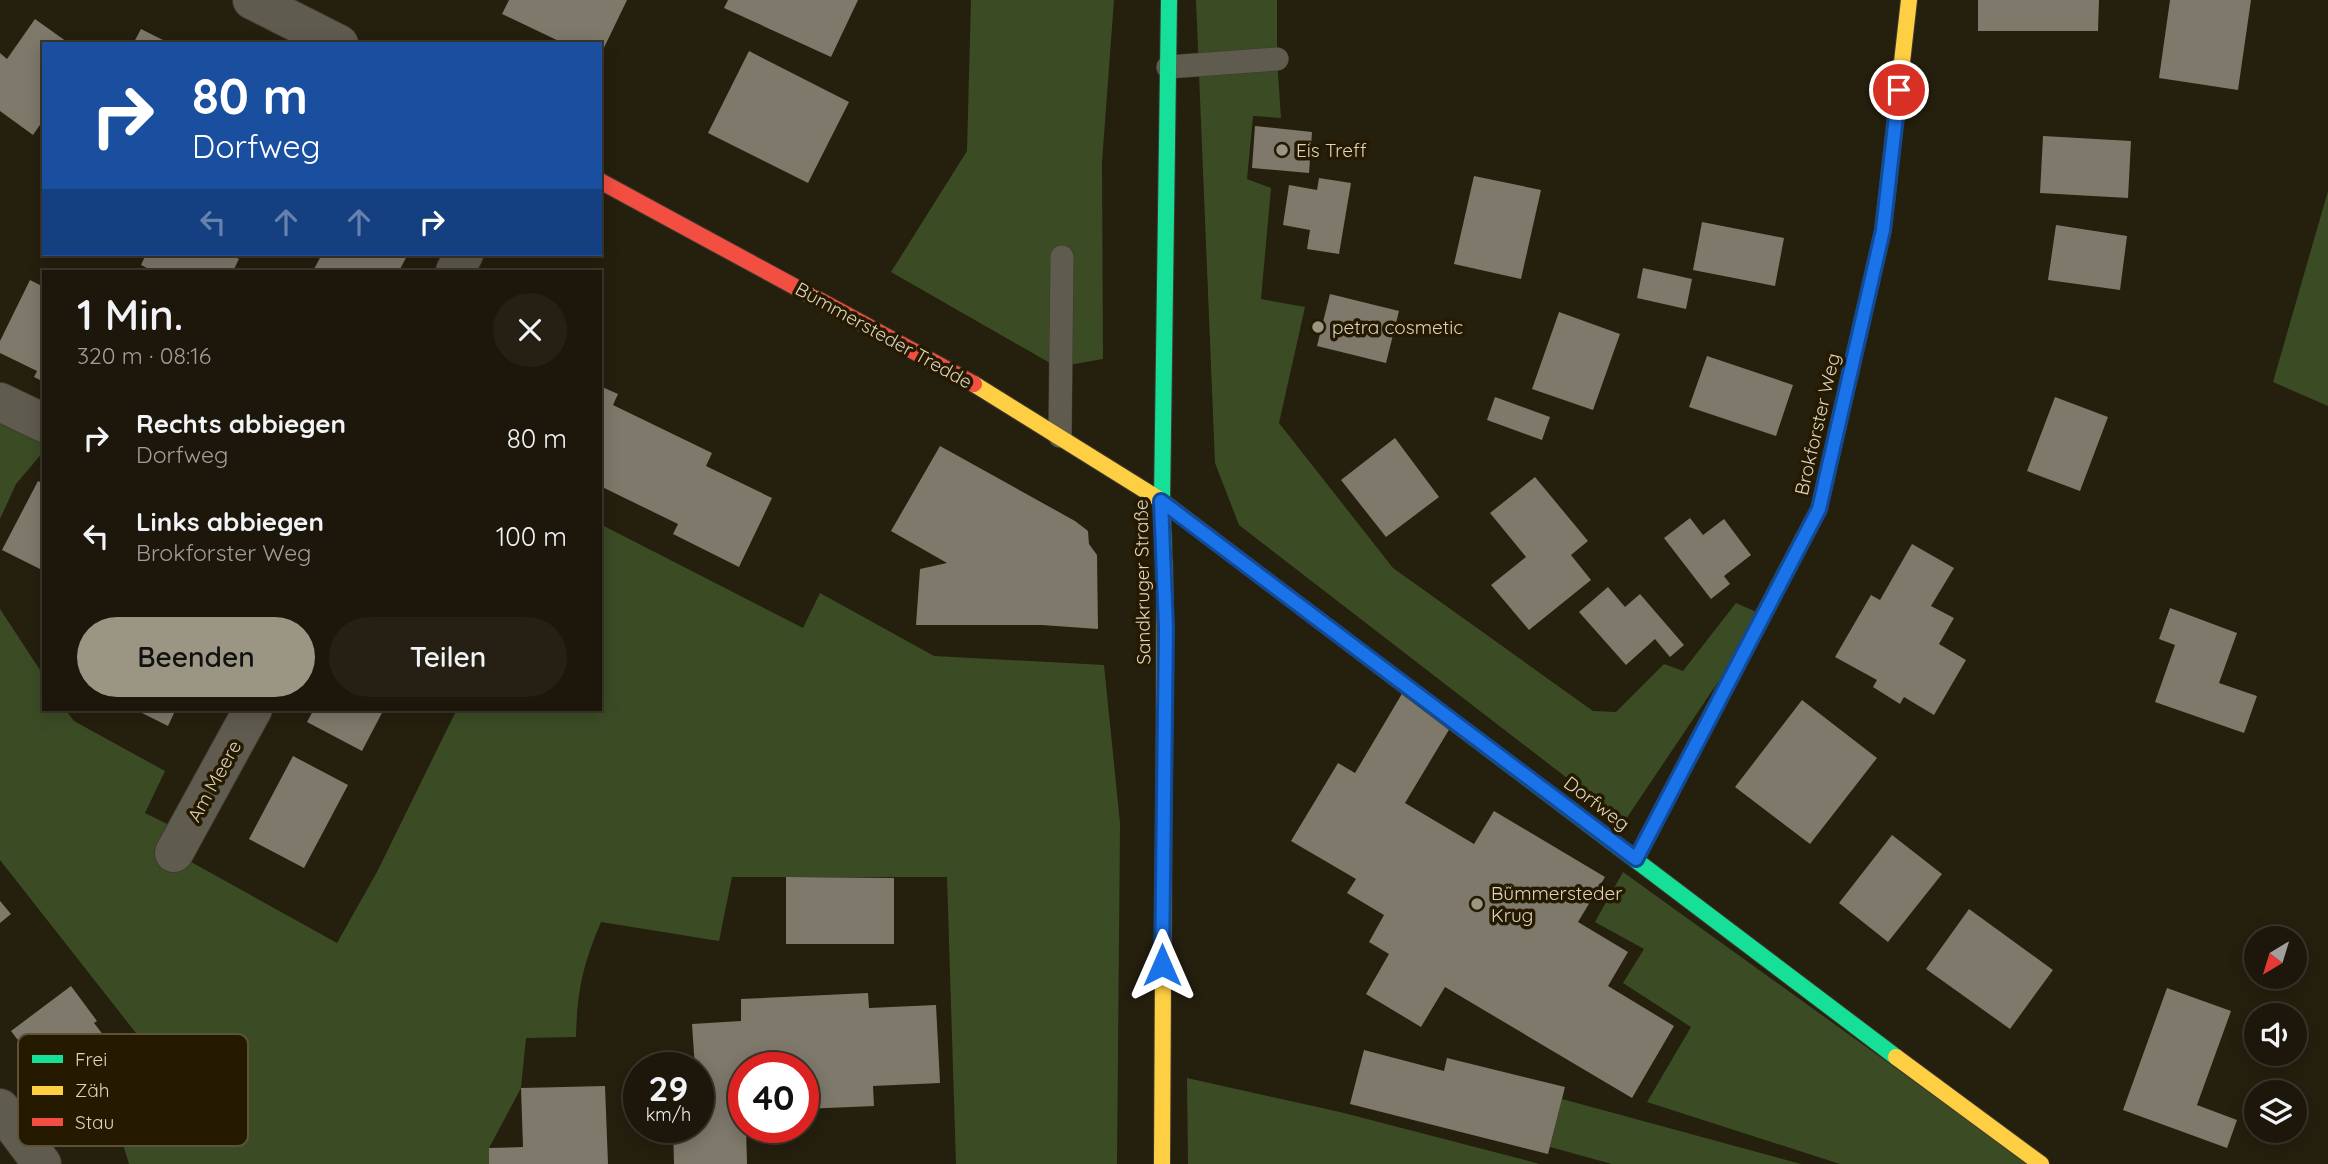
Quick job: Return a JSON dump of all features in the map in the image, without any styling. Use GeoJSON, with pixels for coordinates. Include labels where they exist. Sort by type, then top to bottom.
{"type":"FeatureCollection","features":[{"type":"Feature","properties":{"kind":"street"},"geometry":{"type":"LineString","coordinates":[[252,0],[335,42]]}},
{"type":"Feature","properties":{"kind":"street","name":"Sandkruger Straße"},"geometry":{"type":"LineString","coordinates":[[1162,1164],[1166,628],[1161,501],[1169,0]]}},
{"type":"Feature","properties":{"kind":"street","name":"Brokforster Weg"},"geometry":{"type":"LineString","coordinates":[[1636,859],[1819,509],[1883,230],[1909,0]]}},
{"type":"Feature","properties":{"kind":"street","name":"Bümmersteder Tredde"},"geometry":{"type":"LineString","coordinates":[[602,182],[946,368],[1060,436],[1161,501]]}},
{"type":"Feature","properties":{"kind":"street"},"geometry":{"type":"LineString","coordinates":[[0,402],[42,422]]}},
{"type":"Feature","properties":{"kind":"street","name":"Dorfweg"},"geometry":{"type":"LineString","coordinates":[[1161,501],[1988,1127],[2041,1164]]}},
{"type":"Feature","properties":{"kind":"street","name":"Am Meere"},"geometry":{"type":"LineString","coordinates":[[174,853],[252,711]]}},
{"type":"Feature","properties":{"kind":"street"},"geometry":{"type":"LineString","coordinates":[[0,1108],[18,1132]]}},
{"type":"Feature","properties":{"kind":"street"},"geometry":{"type":"LineString","coordinates":[[28,1146],[42,1164]]}},
{"type":"Feature","properties":{"kind":"lane"},"geometry":{"type":"LineString","coordinates":[[1168,67],[1277,59]]}},
{"type":"Feature","properties":{"kind":"lane"},"geometry":{"type":"LineString","coordinates":[[1060,436],[1062,257]]}},
{"type":"Feature","properties":{"kind":"green space"},"geometry":{"type":"Polygon","coordinates":[[[971,0],[1114,0],[1102,162],[1103,359],[1057,367],[891,272],[967,151],[971,0]]]}},
{"type":"Feature","properties":{"kind":"green space"},"geometry":{"type":"Polygon","coordinates":[[[1196,0],[1277,0],[1281,118],[1253,116],[1247,179],[1271,188],[1261,299],[1305,307],[1279,423],[1393,568],[1593,711],[1616,712],[1664,664],[1683,671],[1736,603],[1763,615],[1624,822],[1239,525],[1215,463],[1196,0]]]}},
{"type":"Feature","properties":{"kind":"green space"},"geometry":{"type":"Polygon","coordinates":[[[2328,191],[2328,406],[2273,382],[2328,191]]]}},
{"type":"Feature","properties":{"kind":"green space"},"geometry":{"type":"Polygon","coordinates":[[[0,402],[42,422],[42,453],[16,484],[0,519],[0,402]]]}},
{"type":"Feature","properties":{"kind":"green space"},"geometry":{"type":"Polygon","coordinates":[[[602,525],[803,628],[820,593],[934,656],[1104,665],[1120,823],[1117,1164],[956,1164],[947,877],[732,877],[719,941],[601,922],[582,978],[576,1037],[526,1038],[521,1088],[489,1148],[489,1164],[129,1164],[124,1146],[248,1146],[248,1034],[137,1034],[0,860],[0,609],[42,673],[42,711],[66,711],[74,721],[165,771],[145,813],[185,833],[175,853],[337,943],[377,872],[456,711],[602,711],[602,525]]]}},
{"type":"Feature","properties":{"kind":"green space"},"geometry":{"type":"Polygon","coordinates":[[[1623,872],[2029,1164],[1840,1164],[1647,1102],[1691,1027],[1623,983],[1644,949],[1595,922],[1623,872]]]}},
{"type":"Feature","properties":{"kind":"green space"},"geometry":{"type":"Polygon","coordinates":[[[1187,1078],[1340,1112],[1540,1164],[1188,1164],[1187,1078]]]}},
{"type":"Feature","properties":{"kind":"green space"},"geometry":{"type":"Polygon","coordinates":[[[1562,1099],[1801,1164],[1612,1164],[1550,1147],[1562,1099]]]}},
{"type":"Feature","properties":{"kind":"building"},"geometry":{"type":"Polygon","coordinates":[[[509,0],[627,0],[602,52],[602,42],[561,42],[502,14],[509,0]]]}},
{"type":"Feature","properties":{"kind":"building"},"geometry":{"type":"Polygon","coordinates":[[[728,0],[858,0],[831,57],[724,8],[728,0]]]}},
{"type":"Feature","properties":{"kind":"building"},"geometry":{"type":"Polygon","coordinates":[[[1978,0],[2099,0],[2098,31],[1978,31],[1978,0]]]}},
{"type":"Feature","properties":{"kind":"building"},"geometry":{"type":"Polygon","coordinates":[[[2170,0],[2251,0],[2238,90],[2159,78],[2170,0]]]}},
{"type":"Feature","properties":{"kind":"building"},"geometry":{"type":"Polygon","coordinates":[[[35,19],[67,42],[42,42],[42,122],[33,135],[0,111],[0,53],[7,59],[35,19]]]}},
{"type":"Feature","properties":{"kind":"building"},"geometry":{"type":"Polygon","coordinates":[[[141,29],[167,42],[134,42],[141,29]]]}},
{"type":"Feature","properties":{"kind":"building"},"geometry":{"type":"Polygon","coordinates":[[[749,51],[849,102],[808,183],[708,133],[749,51]]]}},
{"type":"Feature","properties":{"kind":"building","name":"Eis Treff"},"geometry":{"type":"Polygon","coordinates":[[[1255,126],[1312,132],[1309,173],[1252,168],[1255,126]]]}},
{"type":"Feature","properties":{"kind":"building"},"geometry":{"type":"Polygon","coordinates":[[[2043,136],[2131,141],[2128,198],[2040,193],[2043,136]]]}},
{"type":"Feature","properties":{"kind":"building"},"geometry":{"type":"Polygon","coordinates":[[[1474,176],[1541,190],[1521,279],[1454,264],[1474,176]]]}},
{"type":"Feature","properties":{"kind":"building"},"geometry":{"type":"Polygon","coordinates":[[[1319,178],[1351,183],[1339,254],[1307,249],[1310,230],[1283,225],[1289,185],[1317,190],[1319,178]]]}},
{"type":"Feature","properties":{"kind":"building"},"geometry":{"type":"Polygon","coordinates":[[[1702,222],[1784,238],[1775,286],[1693,270],[1702,222]]]}},
{"type":"Feature","properties":{"kind":"building"},"geometry":{"type":"Polygon","coordinates":[[[2056,225],[2127,236],[2120,290],[2048,280],[2056,225]]]}},
{"type":"Feature","properties":{"kind":"building"},"geometry":{"type":"Polygon","coordinates":[[[145,256],[233,256],[239,259],[234,270],[151,270],[141,265],[145,256]]]}},
{"type":"Feature","properties":{"kind":"building"},"geometry":{"type":"Polygon","coordinates":[[[321,256],[407,256],[400,270],[314,270],[321,256]]]}},
{"type":"Feature","properties":{"kind":"building"},"geometry":{"type":"Polygon","coordinates":[[[1643,268],[1692,279],[1686,309],[1637,298],[1643,268]]]}},
{"type":"Feature","properties":{"kind":"building"},"geometry":{"type":"Polygon","coordinates":[[[30,280],[42,286],[42,381],[34,377],[37,371],[0,353],[0,341],[30,280]]]}},
{"type":"Feature","properties":{"kind":"building"},"geometry":{"type":"Polygon","coordinates":[[[1330,294],[1399,311],[1386,363],[1317,346],[1330,294]]]}},
{"type":"Feature","properties":{"kind":"building"},"geometry":{"type":"Polygon","coordinates":[[[1559,312],[1620,334],[1593,410],[1532,389],[1559,312]]]}},
{"type":"Feature","properties":{"kind":"building"},"geometry":{"type":"Polygon","coordinates":[[[1707,356],[1793,385],[1776,436],[1689,407],[1707,356]]]}},
{"type":"Feature","properties":{"kind":"building"},"geometry":{"type":"Polygon","coordinates":[[[602,387],[618,394],[613,405],[712,453],[706,466],[772,498],[739,567],[673,534],[678,524],[602,487],[602,387]]]}},
{"type":"Feature","properties":{"kind":"building"},"geometry":{"type":"Polygon","coordinates":[[[1495,397],[1550,417],[1542,440],[1487,420],[1495,397]]]}},
{"type":"Feature","properties":{"kind":"building"},"geometry":{"type":"Polygon","coordinates":[[[2055,397],[2108,417],[2080,491],[2027,471],[2055,397]]]}},
{"type":"Feature","properties":{"kind":"building"},"geometry":{"type":"Polygon","coordinates":[[[1395,438],[1439,497],[1386,537],[1341,480],[1395,438]]]}},
{"type":"Feature","properties":{"kind":"building"},"geometry":{"type":"Polygon","coordinates":[[[940,446],[1075,521],[1088,531],[1089,544],[1097,555],[1098,629],[1042,625],[916,625],[920,569],[947,563],[891,531],[940,446]]]}},
{"type":"Feature","properties":{"kind":"building"},"geometry":{"type":"Polygon","coordinates":[[[1535,477],[1588,541],[1571,555],[1591,580],[1529,630],[1491,585],[1526,557],[1490,513],[1535,477]]]}},
{"type":"Feature","properties":{"kind":"building"},"geometry":{"type":"Polygon","coordinates":[[[38,481],[42,483],[42,570],[2,550],[38,481]]]}},
{"type":"Feature","properties":{"kind":"building"},"geometry":{"type":"Polygon","coordinates":[[[1690,518],[1703,535],[1724,519],[1751,555],[1724,576],[1730,584],[1711,599],[1664,538],[1690,518]]]}},
{"type":"Feature","properties":{"kind":"building"},"geometry":{"type":"Polygon","coordinates":[[[1912,544],[1954,568],[1931,606],[1954,618],[1939,644],[1966,660],[1934,715],[1904,697],[1900,704],[1873,687],[1877,680],[1835,657],[1871,595],[1880,600],[1912,544]]]}},
{"type":"Feature","properties":{"kind":"building"},"geometry":{"type":"Polygon","coordinates":[[[1608,587],[1625,607],[1640,594],[1684,645],[1670,657],[1655,639],[1626,665],[1579,612],[1608,587]]]}},
{"type":"Feature","properties":{"kind":"building"},"geometry":{"type":"Polygon","coordinates":[[[2170,608],[2237,633],[2219,683],[2257,696],[2244,733],[2155,702],[2175,645],[2159,639],[2170,608]]]}},
{"type":"Feature","properties":{"kind":"building","name":"Bümmersteder Krug"},"geometry":{"type":"Polygon","coordinates":[[[1403,692],[1453,723],[1405,803],[1474,844],[1494,811],[1605,877],[1578,922],[1628,952],[1608,986],[1674,1026],[1632,1098],[1445,987],[1421,1027],[1366,994],[1389,954],[1369,942],[1384,915],[1347,893],[1356,879],[1291,841],[1338,763],[1355,773],[1403,692]]]}},
{"type":"Feature","properties":{"kind":"building"},"geometry":{"type":"Polygon","coordinates":[[[1802,700],[1877,758],[1810,844],[1735,787],[1802,700]]]}},
{"type":"Feature","properties":{"kind":"building"},"geometry":{"type":"Polygon","coordinates":[[[138,711],[175,711],[168,726],[138,711]]]}},
{"type":"Feature","properties":{"kind":"building"},"geometry":{"type":"Polygon","coordinates":[[[313,711],[383,711],[362,751],[307,722],[313,711]]]}},
{"type":"Feature","properties":{"kind":"building"},"geometry":{"type":"Polygon","coordinates":[[[293,756],[348,785],[304,868],[249,839],[293,756]]]}},
{"type":"Feature","properties":{"kind":"building"},"geometry":{"type":"Polygon","coordinates":[[[1892,835],[1942,874],[1888,942],[1839,903],[1892,835]]]}},
{"type":"Feature","properties":{"kind":"building"},"geometry":{"type":"Polygon","coordinates":[[[786,877],[894,878],[894,944],[786,944],[786,877]]]}},
{"type":"Feature","properties":{"kind":"building"},"geometry":{"type":"Polygon","coordinates":[[[0,901],[11,914],[0,923],[0,901]]]}},
{"type":"Feature","properties":{"kind":"building"},"geometry":{"type":"Polygon","coordinates":[[[1969,909],[2053,970],[2010,1029],[1926,969],[1969,909]]]}},
{"type":"Feature","properties":{"kind":"building"},"geometry":{"type":"Polygon","coordinates":[[[71,986],[97,1021],[94,1023],[102,1034],[18,1034],[18,1040],[11,1031],[71,986]]]}},
{"type":"Feature","properties":{"kind":"building"},"geometry":{"type":"Polygon","coordinates":[[[2167,988],[2231,1011],[2197,1105],[2237,1120],[2227,1148],[2123,1110],[2167,988]]]}},
{"type":"Feature","properties":{"kind":"building"},"geometry":{"type":"Polygon","coordinates":[[[868,993],[869,1008],[936,1005],[940,1083],[873,1086],[874,1106],[819,1108],[819,1052],[728,1052],[728,1143],[746,1143],[747,1164],[674,1164],[673,1143],[714,1143],[714,1052],[694,1052],[692,1024],[741,1021],[741,999],[868,993]]]}},
{"type":"Feature","properties":{"kind":"building"},"geometry":{"type":"Polygon","coordinates":[[[1364,1050],[1444,1071],[1447,1058],[1565,1087],[1548,1154],[1350,1104],[1364,1050]]]}},
{"type":"Feature","properties":{"kind":"building"},"geometry":{"type":"Polygon","coordinates":[[[605,1086],[608,1164],[489,1164],[489,1148],[523,1147],[521,1088],[605,1086]]]}},
{"type":"Feature","properties":{"kind":"traffic: fast"},"geometry":{"type":"LineString","coordinates":[[1165,584],[1162,501],[1169,0]]}},
{"type":"Feature","properties":{"kind":"traffic: fast"},"geometry":{"type":"LineString","coordinates":[[1636,859],[1803,539]]}},
{"type":"Feature","properties":{"kind":"traffic: fast"},"geometry":{"type":"LineString","coordinates":[[1337,634],[1896,1057]]}},
{"type":"Feature","properties":{"kind":"traffic: slow"},"geometry":{"type":"LineString","coordinates":[[1894,133],[1909,0]]}},
{"type":"Feature","properties":{"kind":"traffic: slow"},"geometry":{"type":"LineString","coordinates":[[974,384],[1162,501],[1337,634]]}},
{"type":"Feature","properties":{"kind":"traffic: slow"},"geometry":{"type":"LineString","coordinates":[[1162,1164],[1165,584]]}},
{"type":"Feature","properties":{"kind":"traffic: slow"},"geometry":{"type":"LineString","coordinates":[[1896,1057],[2041,1164]]}},
{"type":"Feature","properties":{"kind":"traffic: jam"},"geometry":{"type":"LineString","coordinates":[[1803,539],[1819,509],[1883,230],[1894,133]]}},
{"type":"Feature","properties":{"kind":"traffic: jam"},"geometry":{"type":"LineString","coordinates":[[602,182],[974,384]]}},
{"type":"Feature","properties":{"kind":"place","name":"Eis Treff"},"geometry":{"type":"Point","coordinates":[1282,150]}},
{"type":"Feature","properties":{"kind":"place","name":"petra cosmetic"},"geometry":{"type":"Point","coordinates":[1318,327]}},
{"type":"Feature","properties":{"kind":"place","name":"Bümmersteder Krug"},"geometry":{"type":"Point","coordinates":[1477,904]}},
{"type":"Feature","properties":{"kind":"route"},"geometry":{"type":"LineString","coordinates":[[1162,965],[1166,628],[1161,501],[1636,859],[1819,509],[1883,230],[1899,90]]}}]}
